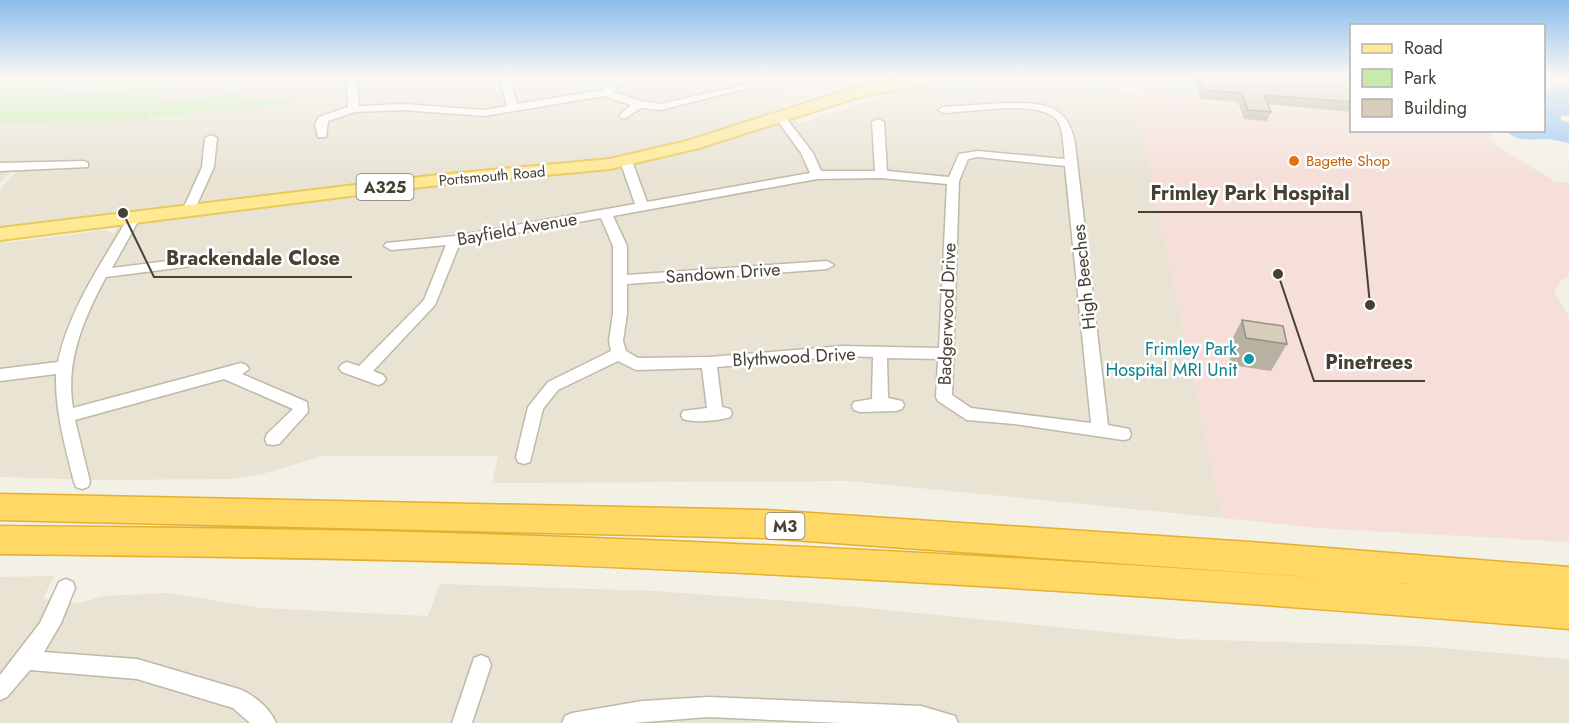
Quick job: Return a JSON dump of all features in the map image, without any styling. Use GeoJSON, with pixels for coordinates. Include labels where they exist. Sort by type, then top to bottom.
{"type":"FeatureCollection","features":[{"type":"Feature","properties":{"kind":"highway","name":"M3"},"geometry":{"type":"LineString","coordinates":[[0,507],[765,524],[1250,557],[1569,582]]}},
{"type":"Feature","properties":{"kind":"highway","name":"M3"},"geometry":{"type":"LineString","coordinates":[[0,540],[537,550],[877,566],[1412,600],[1569,613]]}},
{"type":"Feature","properties":{"kind":"main road","name":"Portsmouth Road"},"geometry":{"type":"LineString","coordinates":[[0,234],[189,209],[626,161],[796,111]]}},
{"type":"Feature","properties":{"kind":"street"},"geometry":{"type":"LineString","coordinates":[[322,135],[323,119],[349,111]]}},
{"type":"Feature","properties":{"kind":"street"},"geometry":{"type":"LineString","coordinates":[[453,111],[484,113],[500,111]]}},
{"type":"Feature","properties":{"kind":"street"},"geometry":{"type":"LineString","coordinates":[[624,116],[631,111]]}},
{"type":"Feature","properties":{"kind":"street","name":"High Beeches"},"geometry":{"type":"LineString","coordinates":[[945,111],[957,115],[983,111]]}},
{"type":"Feature","properties":{"kind":"street","name":"High Beeches"},"geometry":{"type":"LineString","coordinates":[[1058,111],[1064,124],[1071,163],[1100,430]]}},
{"type":"Feature","properties":{"kind":"street"},"geometry":{"type":"LineString","coordinates":[[779,116],[807,153],[817,175]]}},
{"type":"Feature","properties":{"kind":"street"},"geometry":{"type":"LineString","coordinates":[[877,122],[881,174]]}},
{"type":"Feature","properties":{"kind":"street"},"geometry":{"type":"LineString","coordinates":[[189,209],[208,167],[211,138]]}},
{"type":"Feature","properties":{"kind":"street","name":"Badgerwood Drive"},"geometry":{"type":"LineString","coordinates":[[1071,163],[978,154],[963,156],[953,181],[944,397],[967,414],[1123,434]]}},
{"type":"Feature","properties":{"kind":"street"},"geometry":{"type":"LineString","coordinates":[[626,161],[642,206]]}},
{"type":"Feature","properties":{"kind":"street"},"geometry":{"type":"LineString","coordinates":[[0,167],[84,165]]}},
{"type":"Feature","properties":{"kind":"street","name":"Bayfield Avenue"},"geometry":{"type":"LineString","coordinates":[[392,244],[455,240],[817,175],[881,174],[953,181]]}},
{"type":"Feature","properties":{"kind":"street"},"geometry":{"type":"LineString","coordinates":[[524,457],[536,407],[553,386],[620,354],[616,341],[620,246],[606,214]]}},
{"type":"Feature","properties":{"kind":"street"},"geometry":{"type":"LineString","coordinates":[[82,482],[62,391],[68,346],[77,319],[135,216]]}},
{"type":"Feature","properties":{"kind":"street"},"geometry":{"type":"LineString","coordinates":[[378,379],[355,370],[430,302],[455,240]]}},
{"type":"Feature","properties":{"kind":"street"},"geometry":{"type":"LineString","coordinates":[[104,273],[231,257]]}},
{"type":"Feature","properties":{"kind":"street","name":"Sandown Drive"},"geometry":{"type":"LineString","coordinates":[[620,280],[827,266]]}},
{"type":"Feature","properties":{"kind":"street","name":"Blythwood Drive"},"geometry":{"type":"LineString","coordinates":[[620,354],[636,364],[709,362],[843,351],[880,354],[945,354]]}},
{"type":"Feature","properties":{"kind":"street","name":"Blythwood Drive"},"geometry":{"type":"LineString","coordinates":[[860,406],[888,404],[880,354]]}},
{"type":"Feature","properties":{"kind":"street","name":"Blythwood Drive"},"geometry":{"type":"LineString","coordinates":[[689,415],[719,413],[709,362]]}},
{"type":"Feature","properties":{"kind":"street"},"geometry":{"type":"LineString","coordinates":[[0,375],[64,367]]}},
{"type":"Feature","properties":{"kind":"street"},"geometry":{"type":"LineString","coordinates":[[67,416],[234,371],[301,406],[300,412],[273,439]]}},
{"type":"Feature","properties":{"kind":"street"},"geometry":{"type":"LineString","coordinates":[[0,690],[28,660],[60,607],[66,588]]}},
{"type":"Feature","properties":{"kind":"street"},"geometry":{"type":"LineString","coordinates":[[28,660],[137,669],[239,699],[266,723]]}},
{"type":"Feature","properties":{"kind":"street"},"geometry":{"type":"LineString","coordinates":[[462,723],[481,665]]}},
{"type":"Feature","properties":{"kind":"street"},"geometry":{"type":"LineString","coordinates":[[573,723],[642,711],[708,707],[921,716],[948,723]]}},
{"type":"Feature","properties":{"kind":"shaded area"},"geometry":{"type":"Polygon","coordinates":[[[0,111],[788,111],[798,124],[839,111],[1137,111],[1222,518],[849,481],[492,483],[498,456],[323,456],[262,474],[230,479],[99,480],[0,477],[0,240],[7,238],[5,243],[105,230],[114,234],[122,214],[23,226],[0,226],[0,189],[16,172],[11,172],[0,183],[0,111]]]}},
{"type":"Feature","properties":{"kind":"shaded area"},"geometry":{"type":"Polygon","coordinates":[[[1137,111],[1350,111],[1350,132],[1489,132],[1497,146],[1554,181],[1569,183],[1569,277],[1561,280],[1554,293],[1569,316],[1569,542],[1317,528],[1222,518],[1137,111]]]}},
{"type":"Feature","properties":{"kind":"shaded area"},"geometry":{"type":"Polygon","coordinates":[[[54,576],[43,599],[80,603],[104,596],[168,593],[262,608],[428,616],[440,584],[655,591],[815,603],[1179,639],[1418,646],[1569,659],[1569,723],[0,723],[0,577],[54,576]]]}},
{"type":"Feature","properties":{"kind":"green space"},"geometry":{"type":"Polygon","coordinates":[[[0,111],[229,111],[150,116],[145,120],[0,123],[0,111]]]}},
{"type":"Feature","properties":{"kind":"water"},"geometry":{"type":"Polygon","coordinates":[[[1545,111],[1569,111],[1569,115],[1561,116],[1561,120],[1569,123],[1569,143],[1549,139],[1526,140],[1507,132],[1545,132],[1545,111]]]}},
{"type":"Feature","properties":{"kind":"building"},"geometry":{"type":"Polygon","coordinates":[[[1242,320],[1283,326],[1287,344],[1246,338],[1242,320]]]}},
{"type":"Feature","properties":{"kind":"place","name":"Bagette Shop"},"geometry":{"type":"Point","coordinates":[1294,161]}},
{"type":"Feature","properties":{"kind":"place","name":"Brackendale Close"},"geometry":{"type":"Point","coordinates":[123,213]}},
{"type":"Feature","properties":{"kind":"place","name":"Pinetrees"},"geometry":{"type":"Point","coordinates":[1278,274]}},
{"type":"Feature","properties":{"kind":"place","name":"Frimley Park Hospital"},"geometry":{"type":"Point","coordinates":[1370,305]}},
{"type":"Feature","properties":{"kind":"place","name":"Frimley Park Hospital MRI Unit"},"geometry":{"type":"Point","coordinates":[1249,359]}}]}
